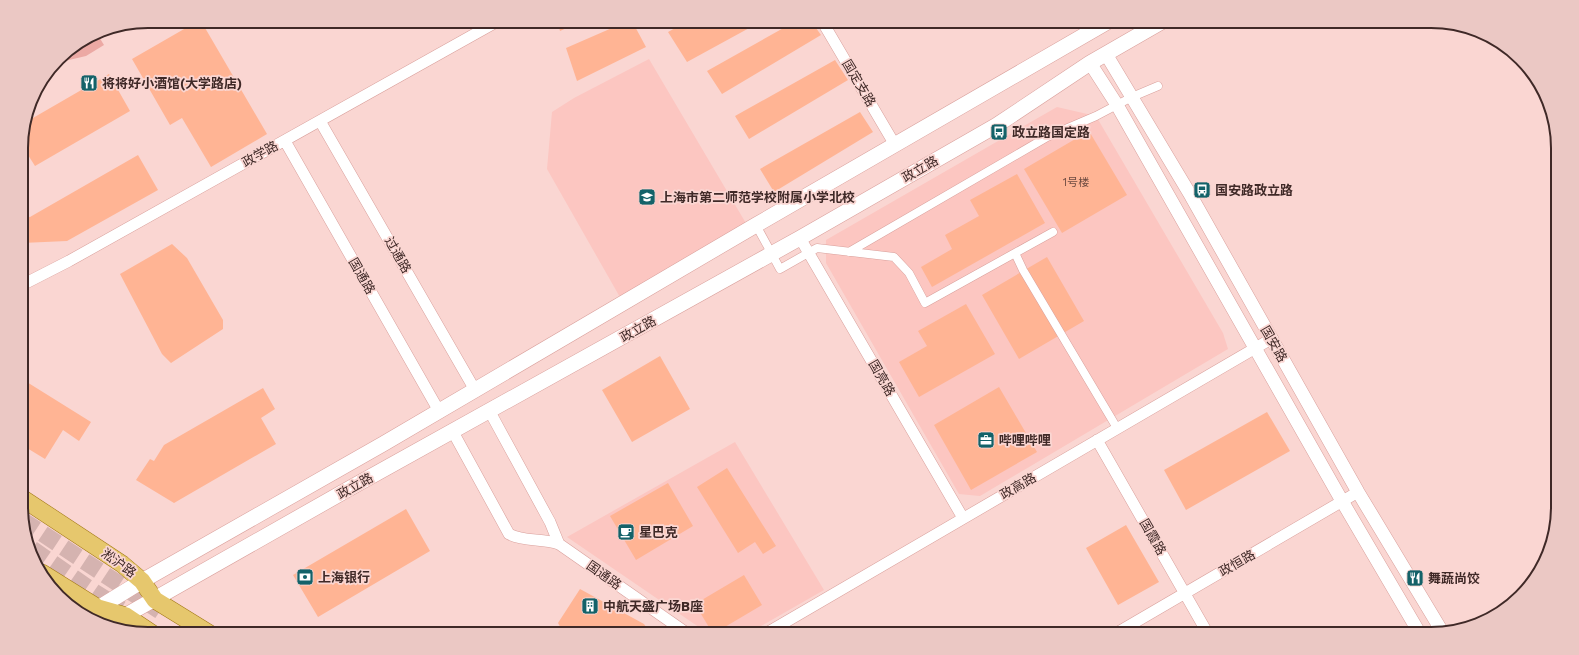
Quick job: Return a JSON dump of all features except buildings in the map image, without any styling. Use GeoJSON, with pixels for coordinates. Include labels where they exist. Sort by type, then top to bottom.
{"type":"FeatureCollection","features":[{"type":"Feature","properties":{"kind":"main road","name":"政立路"},"geometry":{"type":"LineString","coordinates":[[92,611],[476,390],[756,225],[1097,28]]}},
{"type":"Feature","properties":{"kind":"main road","name":"政立路"},"geometry":{"type":"LineString","coordinates":[[114,622],[352,487],[490,412],[800,238],[997,125],[1090,63],[1151,28]]}},
{"type":"Feature","properties":{"kind":"main road","name":"淞沪路"},"geometry":{"type":"LineString","coordinates":[[28,502],[122,564],[142,581],[155,600],[199,627]]}},
{"type":"Feature","properties":{"kind":"main road"},"geometry":{"type":"LineString","coordinates":[[56,584],[92,611],[126,616],[142,627]]}},
{"type":"Feature","properties":{"kind":"street","name":"政学路"},"geometry":{"type":"LineString","coordinates":[[28,282],[69,262],[190,192],[285,141],[486,28]]}},
{"type":"Feature","properties":{"kind":"street","name":"国定支路"},"geometry":{"type":"LineString","coordinates":[[826,28],[896,145]]}},
{"type":"Feature","properties":{"kind":"street","name":"国安路"},"geometry":{"type":"LineString","coordinates":[[1106,54],[1191,196],[1358,492],[1438,627]]}},
{"type":"Feature","properties":{"kind":"street","name":"国安路"},"geometry":{"type":"LineString","coordinates":[[1090,63],[1117,105],[1342,501],[1416,627]]}},
{"type":"Feature","properties":{"kind":"street"},"geometry":{"type":"LineString","coordinates":[[849,252],[1047,138],[1158,86]]}},
{"type":"Feature","properties":{"kind":"street","name":"过通路"},"geometry":{"type":"LineString","coordinates":[[320,121],[476,390]]}},
{"type":"Feature","properties":{"kind":"street","name":"国通路"},"geometry":{"type":"LineString","coordinates":[[285,141],[439,411]]}},
{"type":"Feature","properties":{"kind":"street"},"geometry":{"type":"LineString","coordinates":[[756,225],[780,269],[817,248],[894,257],[909,273],[925,303],[1053,232]]}},
{"type":"Feature","properties":{"kind":"street","name":"国亮路"},"geometry":{"type":"LineString","coordinates":[[800,238],[963,518]]}},
{"type":"Feature","properties":{"kind":"street"},"geometry":{"type":"LineString","coordinates":[[1015,253],[1042,303],[1117,428]]}},
{"type":"Feature","properties":{"kind":"street","name":"政高路"},"geometry":{"type":"LineString","coordinates":[[776,627],[1271,339]]}},
{"type":"Feature","properties":{"kind":"street"},"geometry":{"type":"LineString","coordinates":[[490,412],[550,522],[559,544]]}},
{"type":"Feature","properties":{"kind":"street","name":"国通路"},"geometry":{"type":"LineString","coordinates":[[453,432],[509,534],[525,539],[549,540],[559,544],[678,627]]}},
{"type":"Feature","properties":{"kind":"street","name":"国霞路"},"geometry":{"type":"LineString","coordinates":[[1097,440],[1204,627]]}},
{"type":"Feature","properties":{"kind":"street","name":"政恒路"},"geometry":{"type":"LineString","coordinates":[[1127,627],[1358,492]]}},
{"type":"Feature","properties":{"kind":"shaded area"},"geometry":{"type":"Polygon","coordinates":[[[100,38],[104,45],[86,56],[66,61],[81,48],[100,38]]]}},
{"type":"Feature","properties":{"kind":"shaded area","name":"上海市第二师范学校附属小学北校"},"geometry":{"type":"Polygon","coordinates":[[[649,59],[747,225],[621,299],[547,169],[552,112],[574,98],[649,59]]]}},
{"type":"Feature","properties":{"kind":"shaded area"},"geometry":{"type":"Polygon","coordinates":[[[1057,107],[1096,116],[1223,333],[1228,349],[980,496],[959,494],[826,263],[826,240],[1057,107]]]}},
{"type":"Feature","properties":{"kind":"shaded area"},"geometry":{"type":"Polygon","coordinates":[[[735,442],[824,590],[759,627],[699,627],[567,537],[735,442]]]}},
{"type":"Feature","properties":{"kind":"tunnel"},"geometry":{"type":"LineString","coordinates":[[29,525],[160,611]]}},
{"type":"Feature","properties":{"kind":"tunnel"},"geometry":{"type":"LineString","coordinates":[[37,552],[121,609]]}},
{"type":"Feature","properties":{"kind":"place","name":"将将好小酒馆(大学路店)"},"geometry":{"type":"Point","coordinates":[89,83]}},
{"type":"Feature","properties":{"kind":"place","name":"政立路国定路"},"geometry":{"type":"Point","coordinates":[999,132]}},
{"type":"Feature","properties":{"kind":"place","name":"国安路政立路"},"geometry":{"type":"Point","coordinates":[1202,190]}},
{"type":"Feature","properties":{"kind":"place","name":"上海市第二师范学校附属小学北校"},"geometry":{"type":"Point","coordinates":[647,197]}},
{"type":"Feature","properties":{"kind":"place","name":"哔哩哔哩"},"geometry":{"type":"Point","coordinates":[986,440]}},
{"type":"Feature","properties":{"kind":"place","name":"星巴克"},"geometry":{"type":"Point","coordinates":[626,532]}},
{"type":"Feature","properties":{"kind":"place","name":"上海银行"},"geometry":{"type":"Point","coordinates":[305,577]}},
{"type":"Feature","properties":{"kind":"place","name":"舞蔬尚饺"},"geometry":{"type":"Point","coordinates":[1415,578]}},
{"type":"Feature","properties":{"kind":"place","name":"中航天盛广场B座"},"geometry":{"type":"Point","coordinates":[590,606]}}]}
